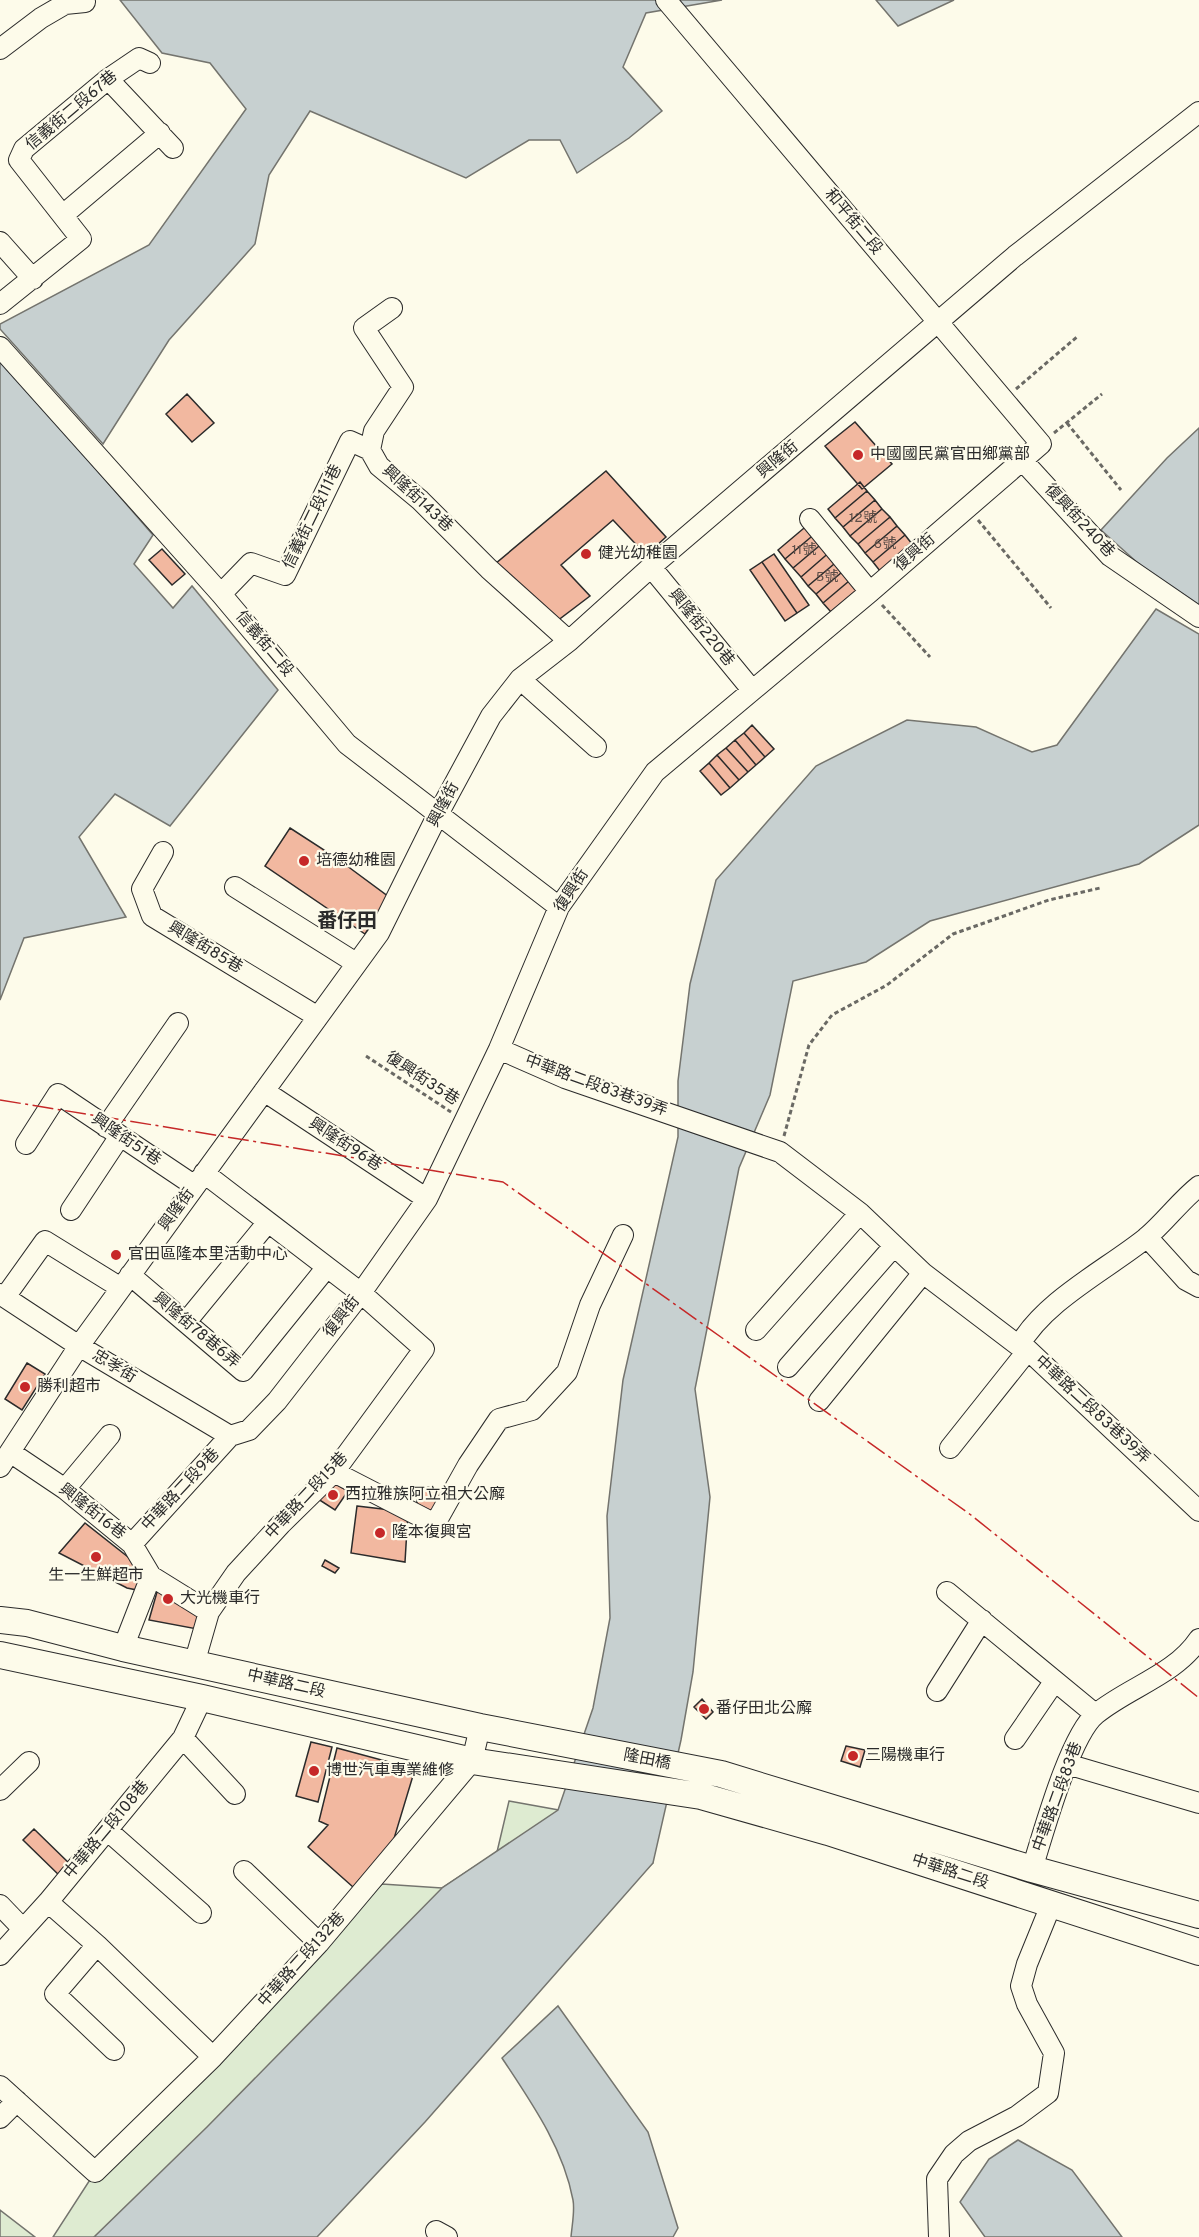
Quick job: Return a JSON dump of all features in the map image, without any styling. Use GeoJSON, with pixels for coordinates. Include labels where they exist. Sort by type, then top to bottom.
{"type":"FeatureCollection","features":[{"type":"Feature","properties":{"kind":"main road","name":"中華路二段"},"geometry":{"type":"LineString","coordinates":[[0,1620],[27,1623],[194,1664],[480,1727],[573,1745]]}},
{"type":"Feature","properties":{"kind":"main road","name":"中華路二段"},"geometry":{"type":"LineString","coordinates":[[0,1654],[472,1761],[567,1775]]}},
{"type":"Feature","properties":{"kind":"main road","name":"隆田橋"},"geometry":{"type":"LineString","coordinates":[[573,1745],[721,1774]]}},
{"type":"Feature","properties":{"kind":"main road","name":"中華路二段"},"geometry":{"type":"LineString","coordinates":[[721,1774],[1032,1869],[1199,1915]]}},
{"type":"Feature","properties":{"kind":"main road","name":"隆田橋"},"geometry":{"type":"LineString","coordinates":[[567,1775],[700,1796]]}},
{"type":"Feature","properties":{"kind":"main road","name":"中華路二段"},"geometry":{"type":"LineString","coordinates":[[700,1796],[828,1832],[1199,1952]]}},
{"type":"Feature","properties":{"kind":"street","name":"和平街二段"},"geometry":{"type":"LineString","coordinates":[[666,0],[1041,444]]}},
{"type":"Feature","properties":{"kind":"street"},"geometry":{"type":"LineString","coordinates":[[0,48],[64,4],[85,2]]}},
{"type":"Feature","properties":{"kind":"street","name":"信義街二段67巷"},"geometry":{"type":"LineString","coordinates":[[0,304],[81,239],[19,160],[24,149],[108,78],[139,58],[150,63]]}},
{"type":"Feature","properties":{"kind":"street"},"geometry":{"type":"LineString","coordinates":[[108,78],[174,148]]}},
{"type":"Feature","properties":{"kind":"street","name":"興隆街"},"geometry":{"type":"LineString","coordinates":[[5,1459],[79,1346],[125,1281],[379,933],[437,816],[491,716],[520,680],[569,641],[651,567],[1014,256],[1199,112]]}},
{"type":"Feature","properties":{"kind":"street"},"geometry":{"type":"LineString","coordinates":[[63,215],[160,133]]}},
{"type":"Feature","properties":{"kind":"street"},"geometry":{"type":"LineString","coordinates":[[0,242],[33,279]]}},
{"type":"Feature","properties":{"kind":"street","name":"興隆街143巷"},"geometry":{"type":"LineString","coordinates":[[392,308],[364,327],[403,387],[374,431],[370,450],[379,466],[420,500],[489,569],[569,641]]}},
{"type":"Feature","properties":{"kind":"street","name":"信義街二段"},"geometry":{"type":"LineString","coordinates":[[0,347],[221,594],[347,744],[437,816],[559,907]]}},
{"type":"Feature","properties":{"kind":"street","name":"信義街二段111巷"},"geometry":{"type":"LineString","coordinates":[[221,594],[251,563],[285,575],[350,441],[370,450]]}},
{"type":"Feature","properties":{"kind":"street","name":"復興街"},"geometry":{"type":"LineString","coordinates":[[230,1436],[249,1430],[277,1401],[362,1293],[427,1199],[499,1049],[559,907],[655,772],[870,592],[1041,444]]}},
{"type":"Feature","properties":{"kind":"street","name":"復興街240巷"},"geometry":{"type":"LineString","coordinates":[[1022,460],[1110,556],[1199,617]]}},
{"type":"Feature","properties":{"kind":"street"},"geometry":{"type":"LineString","coordinates":[[810,519],[870,592]]}},
{"type":"Feature","properties":{"kind":"street","name":"興隆街220巷"},"geometry":{"type":"LineString","coordinates":[[651,567],[752,690]]}},
{"type":"Feature","properties":{"kind":"street"},"geometry":{"type":"LineString","coordinates":[[520,680],[596,747]]}},
{"type":"Feature","properties":{"kind":"street","name":"興隆街85巷"},"geometry":{"type":"LineString","coordinates":[[163,852],[142,889],[152,916],[318,1017]]}},
{"type":"Feature","properties":{"kind":"street"},"geometry":{"type":"LineString","coordinates":[[236,887],[356,963]]}},
{"type":"Feature","properties":{"kind":"street"},"geometry":{"type":"LineString","coordinates":[[71,1210],[113,1131],[178,1023]]}},
{"type":"Feature","properties":{"kind":"street","name":"中華路二段83巷39弄"},"geometry":{"type":"LineString","coordinates":[[499,1049],[565,1078],[780,1152],[860,1213],[923,1273],[1024,1348],[1199,1510]]}},
{"type":"Feature","properties":{"kind":"street","name":"興隆街96巷"},"geometry":{"type":"LineString","coordinates":[[264,1091],[427,1199]]}},
{"type":"Feature","properties":{"kind":"street","name":"興隆街51巷"},"geometry":{"type":"LineString","coordinates":[[26,1144],[58,1094],[113,1131],[200,1179],[268,1222],[362,1293],[424,1349]]}},
{"type":"Feature","properties":{"kind":"street"},"geometry":{"type":"LineString","coordinates":[[950,1448],[1024,1348],[1028,1331],[1076,1287],[1147,1237],[1199,1186]]}},
{"type":"Feature","properties":{"kind":"street"},"geometry":{"type":"LineString","coordinates":[[756,1330],[860,1213]]}},
{"type":"Feature","properties":{"kind":"street"},"geometry":{"type":"LineString","coordinates":[[186,1322],[268,1222]]}},
{"type":"Feature","properties":{"kind":"street"},"geometry":{"type":"LineString","coordinates":[[334,1472],[435,1524],[468,1465],[499,1419],[532,1410],[567,1372],[590,1305],[623,1235]]}},
{"type":"Feature","properties":{"kind":"street"},"geometry":{"type":"LineString","coordinates":[[1147,1237],[1186,1280],[1199,1287]]}},
{"type":"Feature","properties":{"kind":"street","name":"興隆街78巷6弄"},"geometry":{"type":"LineString","coordinates":[[2,1296],[45,1240],[125,1281],[186,1322],[243,1371],[327,1267]]}},
{"type":"Feature","properties":{"kind":"street"},"geometry":{"type":"LineString","coordinates":[[788,1367],[894,1246]]}},
{"type":"Feature","properties":{"kind":"street"},"geometry":{"type":"LineString","coordinates":[[819,1401],[923,1273]]}},
{"type":"Feature","properties":{"kind":"street","name":"忠孝街"},"geometry":{"type":"LineString","coordinates":[[2,1296],[79,1346],[230,1436]]}},
{"type":"Feature","properties":{"kind":"street","name":"中華路二段15巷"},"geometry":{"type":"LineString","coordinates":[[209,1612],[236,1572],[334,1472],[424,1349]]}},
{"type":"Feature","properties":{"kind":"street"},"geometry":{"type":"LineString","coordinates":[[65,1489],[110,1435]]}},
{"type":"Feature","properties":{"kind":"street","name":"中華路二段9巷"},"geometry":{"type":"LineString","coordinates":[[132,1544],[230,1436]]}},
{"type":"Feature","properties":{"kind":"street","name":"興隆街16巷"},"geometry":{"type":"LineString","coordinates":[[5,1459],[65,1489],[132,1544],[151,1576],[209,1612]]}},
{"type":"Feature","properties":{"kind":"street"},"geometry":{"type":"LineString","coordinates":[[123,1648],[151,1576]]}},
{"type":"Feature","properties":{"kind":"street"},"geometry":{"type":"LineString","coordinates":[[948,1592],[1095,1714]]}},
{"type":"Feature","properties":{"kind":"street"},"geometry":{"type":"LineString","coordinates":[[194,1664],[209,1612]]}},
{"type":"Feature","properties":{"kind":"street"},"geometry":{"type":"LineString","coordinates":[[937,1691],[982,1620]]}},
{"type":"Feature","properties":{"kind":"street","name":"中華路二段83巷"},"geometry":{"type":"LineString","coordinates":[[1032,1869],[1067,1764],[1083,1730],[1095,1714],[1177,1663],[1199,1639]]}},
{"type":"Feature","properties":{"kind":"street"},"geometry":{"type":"LineString","coordinates":[[1015,1739],[1054,1682]]}},
{"type":"Feature","properties":{"kind":"street","name":"中華路二段108巷"},"geometry":{"type":"LineString","coordinates":[[0,1955],[48,1902],[183,1738],[202,1698]]}},
{"type":"Feature","properties":{"kind":"street","name":"中華路二段132巷"},"geometry":{"type":"LineString","coordinates":[[17,2101],[95,2172],[213,2057],[319,1943],[472,1761],[480,1727]]}},
{"type":"Feature","properties":{"kind":"street"},"geometry":{"type":"LineString","coordinates":[[183,1738],[235,1794]]}},
{"type":"Feature","properties":{"kind":"street"},"geometry":{"type":"LineString","coordinates":[[0,1790],[29,1762]]}},
{"type":"Feature","properties":{"kind":"street"},"geometry":{"type":"LineString","coordinates":[[1067,1764],[1199,1803]]}},
{"type":"Feature","properties":{"kind":"street"},"geometry":{"type":"LineString","coordinates":[[107,1830],[201,1913]]}},
{"type":"Feature","properties":{"kind":"street"},"geometry":{"type":"LineString","coordinates":[[244,1870],[319,1943]]}},
{"type":"Feature","properties":{"kind":"street"},"geometry":{"type":"LineString","coordinates":[[48,1902],[213,2057]]}},
{"type":"Feature","properties":{"kind":"street"},"geometry":{"type":"LineString","coordinates":[[0,1905],[23,1929]]}},
{"type":"Feature","properties":{"kind":"street"},"geometry":{"type":"LineString","coordinates":[[939,2237],[937,2179],[954,2154],[969,2141],[1017,2116],[1048,2093],[1054,2053],[1027,2004],[1021,1986],[1027,1964],[1051,1905]]}},
{"type":"Feature","properties":{"kind":"street"},"geometry":{"type":"LineString","coordinates":[[97,1946],[55,1994],[114,2050]]}},
{"type":"Feature","properties":{"kind":"street"},"geometry":{"type":"LineString","coordinates":[[0,2086],[17,2101],[0,2118]]}},
{"type":"Feature","properties":{"kind":"path"},"geometry":{"type":"LineString","coordinates":[[1004,400],[1078,336]]}},
{"type":"Feature","properties":{"kind":"path"},"geometry":{"type":"LineString","coordinates":[[1041,444],[1102,394]]}},
{"type":"Feature","properties":{"kind":"path"},"geometry":{"type":"LineString","coordinates":[[1067,423],[1121,490]]}},
{"type":"Feature","properties":{"kind":"path"},"geometry":{"type":"LineString","coordinates":[[968,507],[1050,608]]}},
{"type":"Feature","properties":{"kind":"path"},"geometry":{"type":"LineString","coordinates":[[870,592],[930,657]]}},
{"type":"Feature","properties":{"kind":"path"},"geometry":{"type":"LineString","coordinates":[[780,1152],[809,1045],[832,1015],[887,985],[953,934],[1049,900],[1101,888]]}},
{"type":"Feature","properties":{"kind":"path","name":"復興街35巷"},"geometry":{"type":"LineString","coordinates":[[366,1056],[465,1121]]}},
{"type":"Feature","properties":{"kind":"green space"},"geometry":{"type":"Polygon","coordinates":[[[509,1801],[625,1822],[653,1863],[246,2237],[53,2237],[95,2172],[319,1943],[382,1884],[442,1888],[497,1852],[509,1801]]]}},
{"type":"Feature","properties":{"kind":"green space"},"geometry":{"type":"Polygon","coordinates":[[[0,2210],[35,2237],[0,2237],[0,2210]]]}},
{"type":"Feature","properties":{"kind":"shaded area"},"geometry":{"type":"Polygon","coordinates":[[[120,0],[722,0],[646,13],[623,67],[662,111],[629,138],[577,173],[560,140],[529,140],[466,178],[310,111],[269,175],[255,244],[169,340],[103,444],[0,329],[0,324],[149,245],[246,109],[210,63],[162,53],[120,0]]]}},
{"type":"Feature","properties":{"kind":"shaded area"},"geometry":{"type":"Polygon","coordinates":[[[876,0],[954,0],[898,26],[876,0]]]}},
{"type":"Feature","properties":{"kind":"shaded area"},"geometry":{"type":"Polygon","coordinates":[[[0,358],[153,535],[134,564],[173,608],[192,586],[278,690],[170,826],[115,794],[79,837],[126,917],[24,938],[0,1000],[0,358]]]}},
{"type":"Feature","properties":{"kind":"shaded area"},"geometry":{"type":"Polygon","coordinates":[[[1199,428],[1199,610],[1150,574],[1101,530],[1167,458],[1199,428]]]}},
{"type":"Feature","properties":{"kind":"shaded area"},"geometry":{"type":"Polygon","coordinates":[[[1156,609],[1199,634],[1199,825],[1139,864],[930,921],[866,962],[793,981],[770,1095],[739,1168],[695,1389],[710,1497],[693,1672],[681,1740],[653,1863],[425,2122],[317,2237],[94,2237],[207,2127],[442,1888],[558,1810],[593,1708],[610,1618],[607,1516],[623,1380],[678,1137],[678,1081],[690,984],[716,880],[816,766],[907,720],[976,727],[1032,752],[1057,745],[1156,609]]]}},
{"type":"Feature","properties":{"kind":"shaded area"},"geometry":{"type":"Polygon","coordinates":[[[558,2006],[648,2132],[678,2228],[673,2237],[571,2237],[574,2204],[562,2162],[545,2126],[502,2058],[558,2006]]]}},
{"type":"Feature","properties":{"kind":"shaded area"},"geometry":{"type":"Polygon","coordinates":[[[1018,2140],[1072,2170],[1122,2237],[985,2237],[960,2202],[989,2159],[1018,2140]]]}},
{"type":"Feature","properties":{"kind":"building"},"geometry":{"type":"Polygon","coordinates":[[[187,394],[214,423],[192,442],[166,414],[187,394]]]}},
{"type":"Feature","properties":{"kind":"building","name":"中國國民黨官田鄉黨部"},"geometry":{"type":"Polygon","coordinates":[[[855,422],[892,464],[862,489],[825,446],[855,422]]]}},
{"type":"Feature","properties":{"kind":"building"},"geometry":{"type":"Polygon","coordinates":[[[606,471],[666,537],[646,555],[613,520],[561,565],[590,596],[553,624],[489,569],[606,471]]]}},
{"type":"Feature","properties":{"kind":"building"},"geometry":{"type":"Polygon","coordinates":[[[860,482],[867,491],[835,518],[828,509],[860,482]]]}},
{"type":"Feature","properties":{"kind":"building"},"geometry":{"type":"Polygon","coordinates":[[[867,491],[875,500],[843,527],[835,518],[867,491]]]}},
{"type":"Feature","properties":{"kind":"building"},"geometry":{"type":"Polygon","coordinates":[[[875,500],[882,509],[850,536],[843,527],[875,500]]]}},
{"type":"Feature","properties":{"kind":"building"},"geometry":{"type":"Polygon","coordinates":[[[882,509],[890,517],[858,544],[850,536],[882,509]]]}},
{"type":"Feature","properties":{"kind":"building"},"geometry":{"type":"Polygon","coordinates":[[[890,517],[897,526],[865,553],[858,544],[890,517]]]}},
{"type":"Feature","properties":{"kind":"building"},"geometry":{"type":"Polygon","coordinates":[[[810,523],[817,532],[785,559],[778,550],[810,523]]]}},
{"type":"Feature","properties":{"kind":"building"},"geometry":{"type":"Polygon","coordinates":[[[897,526],[905,535],[873,562],[865,553],[897,526]]]}},
{"type":"Feature","properties":{"kind":"building"},"geometry":{"type":"Polygon","coordinates":[[[817,532],[825,541],[793,568],[785,559],[817,532]]]}},
{"type":"Feature","properties":{"kind":"building"},"geometry":{"type":"Polygon","coordinates":[[[905,535],[912,544],[880,571],[873,562],[905,535]]]}},
{"type":"Feature","properties":{"kind":"building"},"geometry":{"type":"Polygon","coordinates":[[[825,541],[832,550],[801,577],[793,568],[825,541]]]}},
{"type":"Feature","properties":{"kind":"building"},"geometry":{"type":"Polygon","coordinates":[[[162,549],[185,574],[172,585],[149,560],[162,549]]]}},
{"type":"Feature","properties":{"kind":"building"},"geometry":{"type":"Polygon","coordinates":[[[832,550],[840,559],[808,586],[801,577],[832,550]]]}},
{"type":"Feature","properties":{"kind":"building"},"geometry":{"type":"Polygon","coordinates":[[[774,554],[809,605],[797,613],[762,562],[774,554]]]}},
{"type":"Feature","properties":{"kind":"building"},"geometry":{"type":"Polygon","coordinates":[[[840,559],[848,567],[816,594],[808,586],[840,559]]]}},
{"type":"Feature","properties":{"kind":"building"},"geometry":{"type":"Polygon","coordinates":[[[762,562],[797,613],[785,621],[750,570],[762,562]]]}},
{"type":"Feature","properties":{"kind":"building"},"geometry":{"type":"Polygon","coordinates":[[[848,567],[855,576],[823,603],[816,594],[848,567]]]}},
{"type":"Feature","properties":{"kind":"building"},"geometry":{"type":"Polygon","coordinates":[[[855,576],[863,585],[831,612],[823,603],[855,576]]]}},
{"type":"Feature","properties":{"kind":"building"},"geometry":{"type":"Polygon","coordinates":[[[752,725],[774,749],[765,757],[744,733],[752,725]]]}},
{"type":"Feature","properties":{"kind":"building"},"geometry":{"type":"Polygon","coordinates":[[[744,733],[765,757],[756,765],[735,740],[744,733]]]}},
{"type":"Feature","properties":{"kind":"building"},"geometry":{"type":"Polygon","coordinates":[[[735,740],[756,765],[748,772],[726,748],[735,740]]]}},
{"type":"Feature","properties":{"kind":"building"},"geometry":{"type":"Polygon","coordinates":[[[726,748],[748,772],[739,780],[717,755],[726,748]]]}},
{"type":"Feature","properties":{"kind":"building"},"geometry":{"type":"Polygon","coordinates":[[[717,755],[739,780],[730,788],[709,763],[717,755]]]}},
{"type":"Feature","properties":{"kind":"building"},"geometry":{"type":"Polygon","coordinates":[[[709,763],[730,788],[721,795],[700,771],[709,763]]]}},
{"type":"Feature","properties":{"kind":"building","name":"培德幼稚園"},"geometry":{"type":"Polygon","coordinates":[[[290,828],[335,857],[389,897],[365,934],[265,866],[290,828]]]}},
{"type":"Feature","properties":{"kind":"building","name":"勝利超市"},"geometry":{"type":"Polygon","coordinates":[[[27,1363],[45,1374],[22,1410],[5,1399],[27,1363]]]}},
{"type":"Feature","properties":{"kind":"building","name":"西拉雅族阿立祖大公廨"},"geometry":{"type":"Polygon","coordinates":[[[330,1481],[348,1491],[335,1510],[318,1499],[330,1481]]]}},
{"type":"Feature","properties":{"kind":"building"},"geometry":{"type":"Polygon","coordinates":[[[428,1487],[435,1489],[440,1495],[435,1510],[431,1511],[417,1504],[421,1490],[428,1487]]]}},
{"type":"Feature","properties":{"kind":"building","name":"隆本復興宮"},"geometry":{"type":"Polygon","coordinates":[[[357,1506],[408,1512],[405,1562],[351,1553],[357,1506]]]}},
{"type":"Feature","properties":{"kind":"building","name":"生一生鮮超市"},"geometry":{"type":"Polygon","coordinates":[[[85,1523],[142,1568],[137,1590],[127,1588],[59,1553],[85,1523]]]}},
{"type":"Feature","properties":{"kind":"building"},"geometry":{"type":"Polygon","coordinates":[[[325,1560],[339,1568],[335,1573],[322,1566],[325,1560]]]}},
{"type":"Feature","properties":{"kind":"building","name":"大光機車行"},"geometry":{"type":"Polygon","coordinates":[[[159,1585],[201,1613],[197,1629],[149,1620],[159,1585]]]}},
{"type":"Feature","properties":{"kind":"building","name":"番仔田北公廨"},"geometry":{"type":"Polygon","coordinates":[[[702,1699],[713,1712],[706,1719],[694,1707],[702,1699]]]}},
{"type":"Feature","properties":{"kind":"building","name":"博世汽車專業維修"},"geometry":{"type":"Polygon","coordinates":[[[311,1742],[332,1747],[318,1802],[296,1796],[311,1742]]]}},
{"type":"Feature","properties":{"kind":"building","name":"三陽機車行"},"geometry":{"type":"Polygon","coordinates":[[[846,1746],[865,1750],[860,1767],[841,1761],[846,1746]]]}},
{"type":"Feature","properties":{"kind":"building"},"geometry":{"type":"Polygon","coordinates":[[[337,1748],[415,1769],[393,1842],[353,1887],[308,1847],[328,1825],[319,1821],[337,1748]]]}},
{"type":"Feature","properties":{"kind":"building"},"geometry":{"type":"Polygon","coordinates":[[[34,1829],[74,1868],[63,1879],[23,1840],[34,1829]]]}},
{"type":"Feature","properties":{"kind":"power"},"geometry":{"type":"LineString","coordinates":[[0,1100],[503,1182],[971,1515],[1199,1698]]}},
{"type":"Feature","properties":{"kind":"place","name":"中國國民黨官田鄉黨部"},"geometry":{"type":"Point","coordinates":[858,455]}},
{"type":"Feature","properties":{"kind":"place","name":"健光幼稚園"},"geometry":{"type":"Point","coordinates":[586,554]}},
{"type":"Feature","properties":{"kind":"place","name":"培德幼稚園"},"geometry":{"type":"Point","coordinates":[304,861]}},
{"type":"Feature","properties":{"kind":"place","name":"官田區隆本里活動中心"},"geometry":{"type":"Point","coordinates":[116,1255]}},
{"type":"Feature","properties":{"kind":"place","name":"勝利超市"},"geometry":{"type":"Point","coordinates":[25,1387]}},
{"type":"Feature","properties":{"kind":"place","name":"西拉雅族阿立祖大公廨"},"geometry":{"type":"Point","coordinates":[333,1495]}},
{"type":"Feature","properties":{"kind":"place","name":"隆本復興宮"},"geometry":{"type":"Point","coordinates":[380,1533]}},
{"type":"Feature","properties":{"kind":"place","name":"生一生鮮超市"},"geometry":{"type":"Point","coordinates":[96,1557]}},
{"type":"Feature","properties":{"kind":"place","name":"大光機車行"},"geometry":{"type":"Point","coordinates":[168,1599]}},
{"type":"Feature","properties":{"kind":"place","name":"番仔田北公廨"},"geometry":{"type":"Point","coordinates":[704,1709]}},
{"type":"Feature","properties":{"kind":"place","name":"三陽機車行"},"geometry":{"type":"Point","coordinates":[853,1756]}},
{"type":"Feature","properties":{"kind":"place","name":"博世汽車專業維修"},"geometry":{"type":"Point","coordinates":[314,1771]}},
{"type":"Feature","properties":{"kind":"district","name":"番仔田"},"geometry":{"type":"Point","coordinates":[347,922]}}]}
